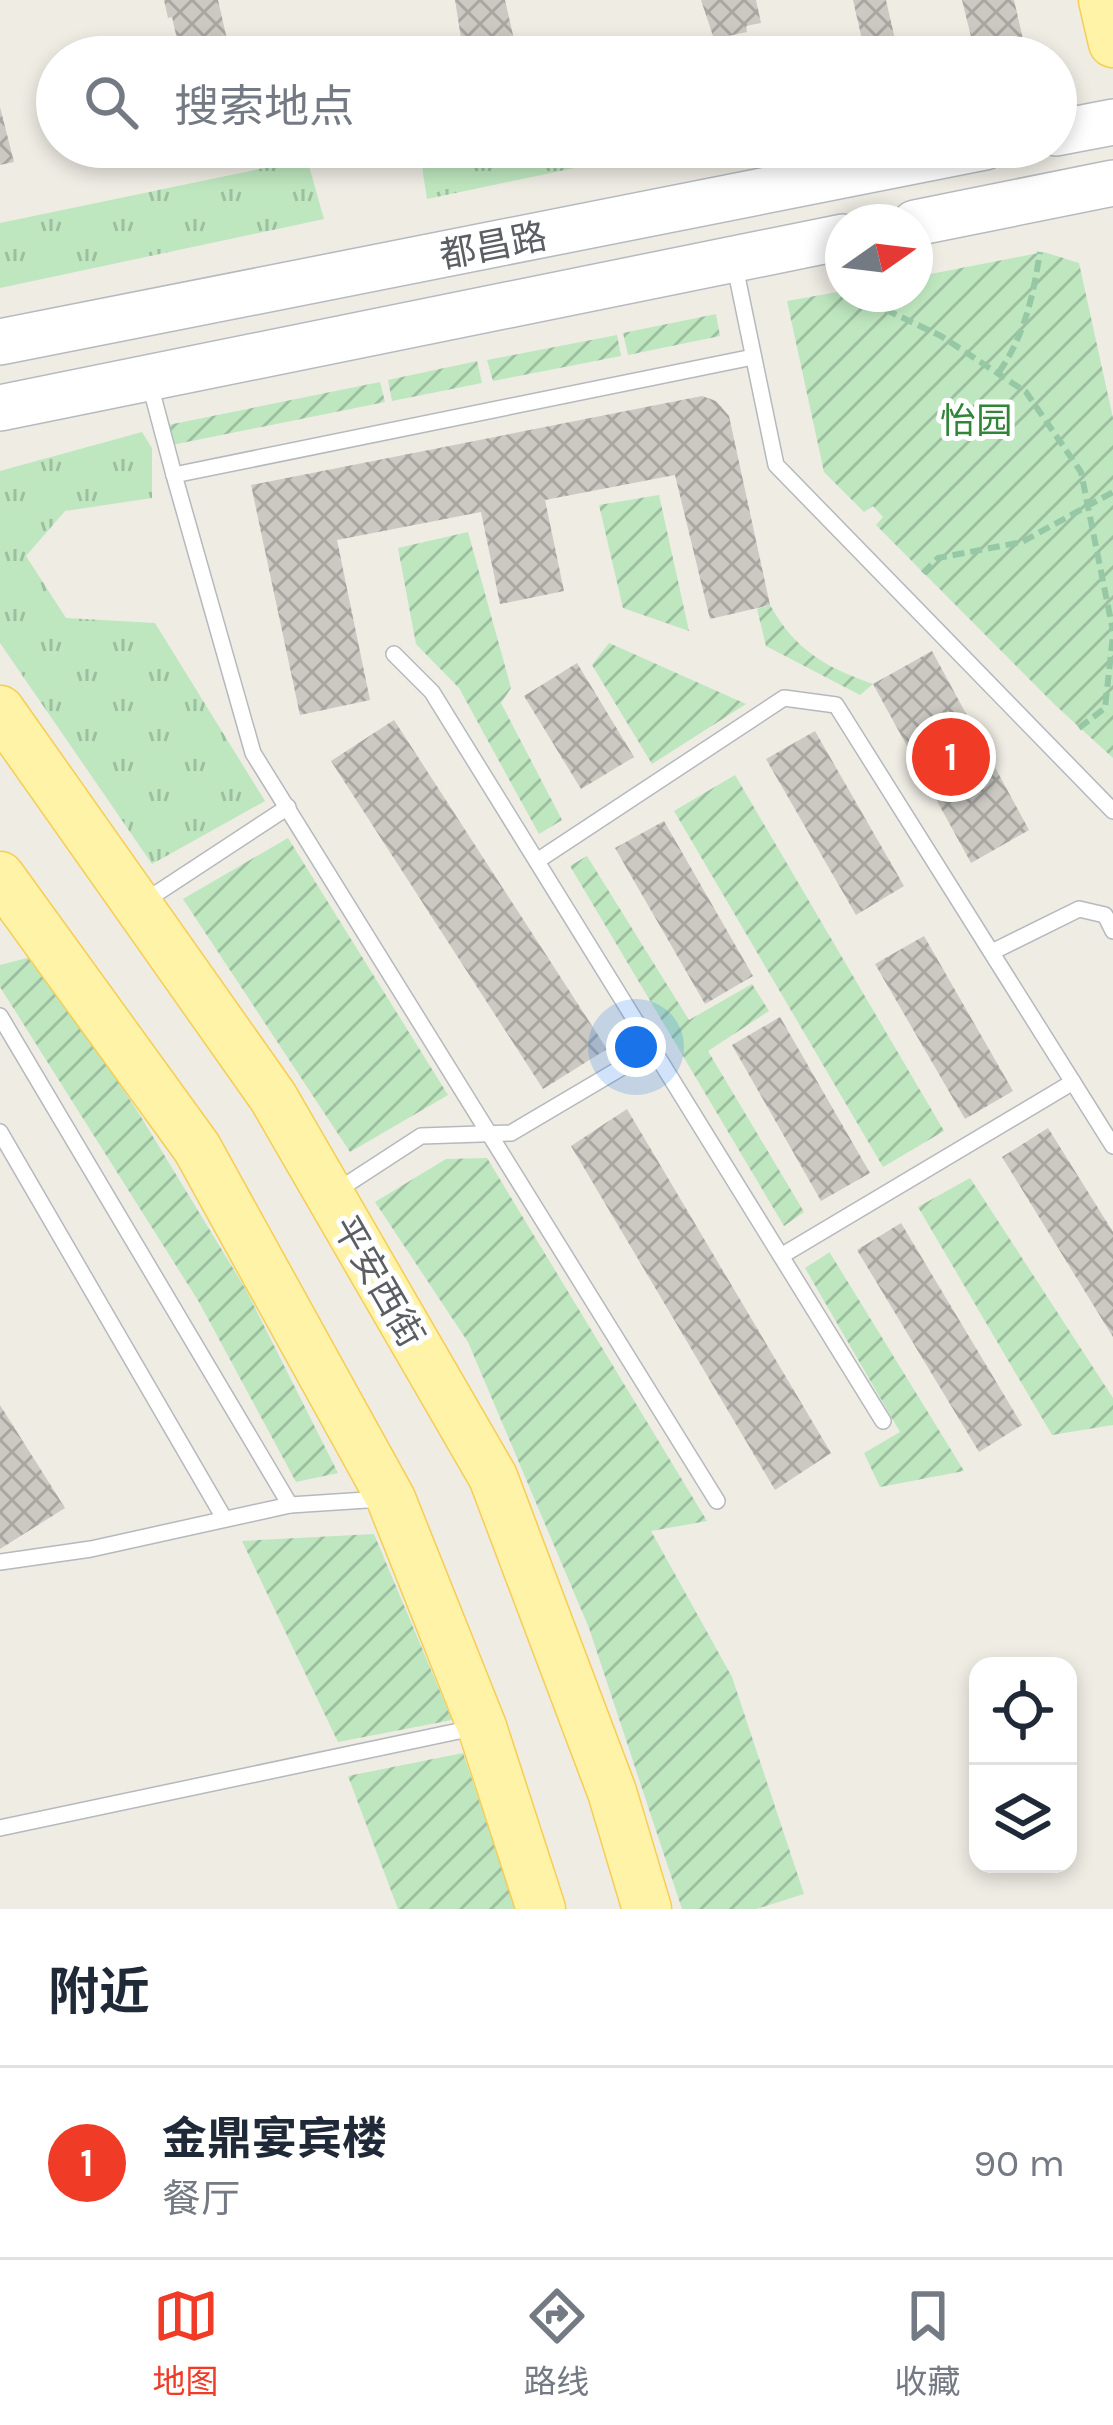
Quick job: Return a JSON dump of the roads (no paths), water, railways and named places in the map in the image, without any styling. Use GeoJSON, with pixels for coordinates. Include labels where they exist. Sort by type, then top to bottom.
{"type":"FeatureCollection","features":[{"type":"Feature","properties":{"kind":"main road"},"geometry":{"type":"LineString","coordinates":[[1103,0],[1113,43]]}},
{"type":"Feature","properties":{"kind":"main road"},"geometry":{"type":"LineString","coordinates":[[1077,129],[1113,122]]}},
{"type":"Feature","properties":{"kind":"main road","name":"都昌路"},"geometry":{"type":"LineString","coordinates":[[0,342],[879,168]]}},
{"type":"Feature","properties":{"kind":"main road"},"geometry":{"type":"LineString","coordinates":[[933,219],[1113,183]]}},
{"type":"Feature","properties":{"kind":"main road","name":"都昌路"},"geometry":{"type":"LineString","coordinates":[[0,407],[825,241]]}},
{"type":"Feature","properties":{"kind":"main road","name":"平安西街"},"geometry":{"type":"LineString","coordinates":[[0,710],[273,1097],[493,1477],[612,1792],[647,1909]]}},
{"type":"Feature","properties":{"kind":"main road"},"geometry":{"type":"LineString","coordinates":[[13,902],[197,1148],[392,1498],[482,1726],[541,1909]]}},
{"type":"Feature","properties":{"kind":"lane"},"geometry":{"type":"LineString","coordinates":[[733,259],[776,465],[1113,811]]}},
{"type":"Feature","properties":{"kind":"lane"},"geometry":{"type":"LineString","coordinates":[[174,476],[753,357]]}},
{"type":"Feature","properties":{"kind":"lane"},"geometry":{"type":"LineString","coordinates":[[148,378],[253,753],[717,1501]]}},
{"type":"Feature","properties":{"kind":"lane"},"geometry":{"type":"LineString","coordinates":[[394,654],[432,692],[883,1421]]}},
{"type":"Feature","properties":{"kind":"lane"},"geometry":{"type":"LineString","coordinates":[[537,861],[784,698],[836,705],[1113,1146]]}},
{"type":"Feature","properties":{"kind":"lane"},"geometry":{"type":"LineString","coordinates":[[138,905],[288,807]]}},
{"type":"Feature","properties":{"kind":"lane"},"geometry":{"type":"LineString","coordinates":[[992,952],[1079,909],[1105,914],[1113,931]]}},
{"type":"Feature","properties":{"kind":"lane"},"geometry":{"type":"LineString","coordinates":[[0,1016],[290,1505]]}},
{"type":"Feature","properties":{"kind":"lane"},"geometry":{"type":"LineString","coordinates":[[330,1195],[421,1136],[511,1133],[653,1049]]}},
{"type":"Feature","properties":{"kind":"lane"},"geometry":{"type":"LineString","coordinates":[[781,1256],[1073,1082]]}},
{"type":"Feature","properties":{"kind":"lane"},"geometry":{"type":"LineString","coordinates":[[0,1132],[224,1518]]}},
{"type":"Feature","properties":{"kind":"lane"},"geometry":{"type":"LineString","coordinates":[[0,1562],[91,1549],[290,1505],[392,1498]]}},
{"type":"Feature","properties":{"kind":"lane"},"geometry":{"type":"LineString","coordinates":[[0,1828],[482,1726]]}},
{"type":"Feature","properties":{"kind":"place","name":"金鼎宴宾楼"},"geometry":{"type":"Point","coordinates":[951,757]}},
{"type":"Feature","properties":{"kind":"park label","name":"怡园"},"geometry":{"type":"Point","coordinates":[976,420]}}]}
